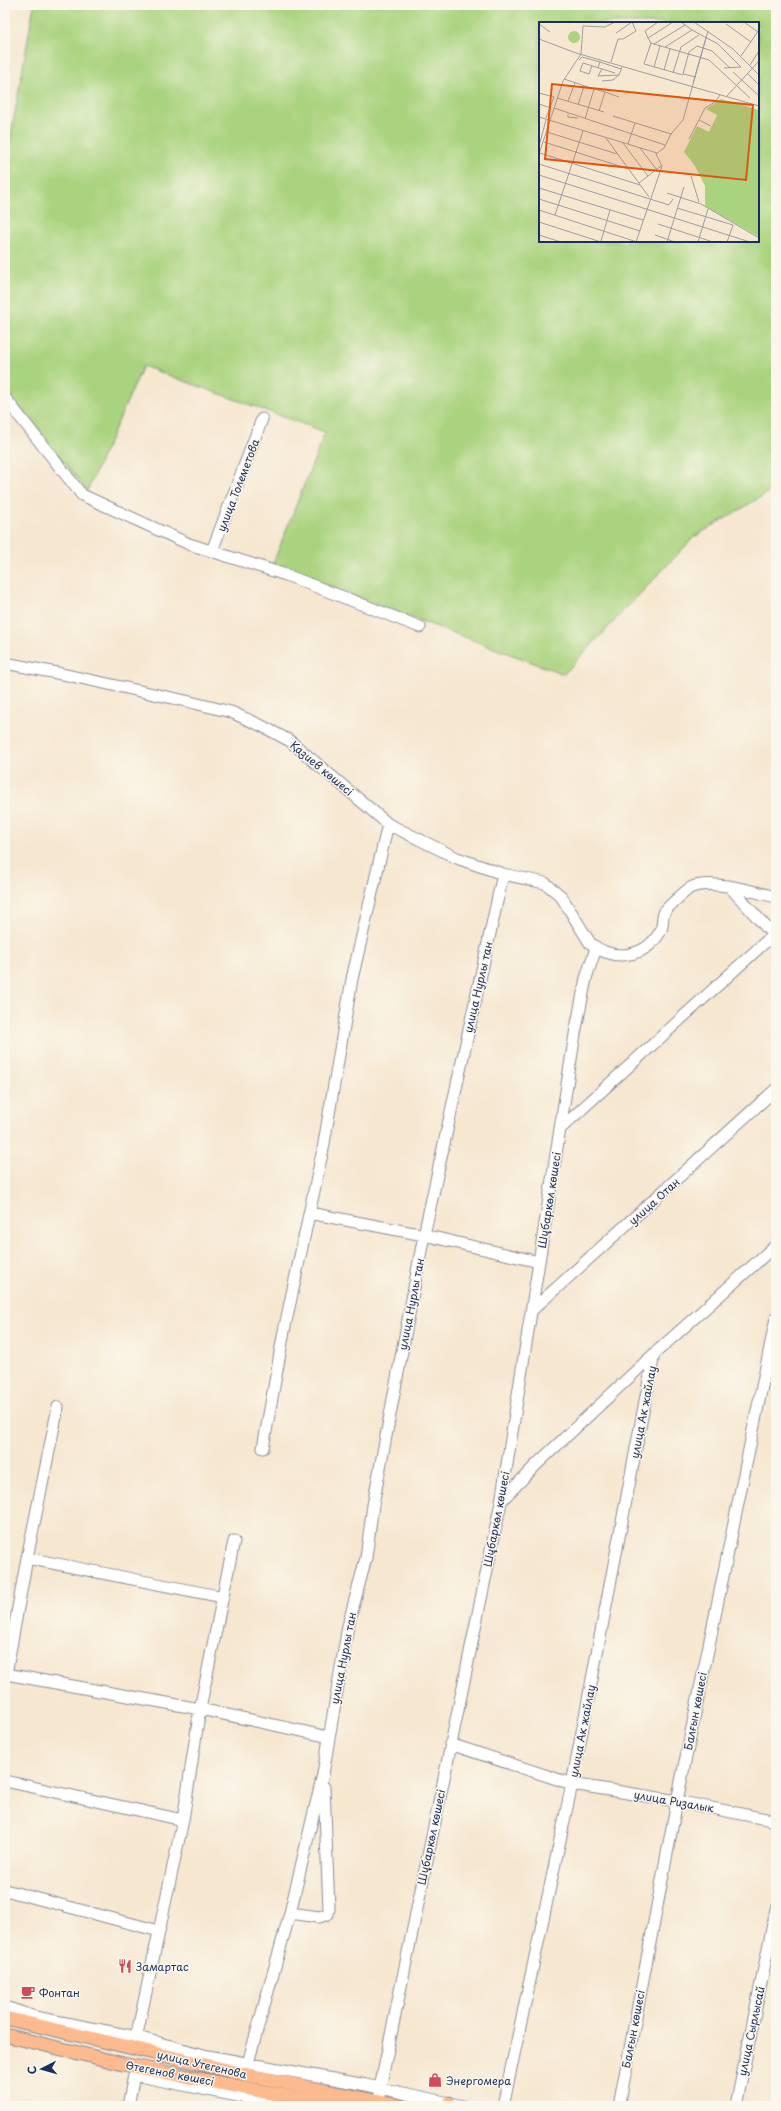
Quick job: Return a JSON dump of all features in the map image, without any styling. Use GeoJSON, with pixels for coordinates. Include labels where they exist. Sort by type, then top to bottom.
{"type":"FeatureCollection","features":[{"type":"Feature","properties":{"kind":"main road","name":"улица Утегенова"},"geometry":{"type":"LineString","coordinates":[[5,2018],[135,2043],[375,2104],[400,2106]]}},
{"type":"Feature","properties":{"kind":"main road","name":"Өтегенов көшесі"},"geometry":{"type":"LineString","coordinates":[[5,2035],[282,2102],[336,2106]]}},
{"type":"Feature","properties":{"kind":"main road"},"geometry":{"type":"LineString","coordinates":[[123,2064],[134,2075]]}},
{"type":"Feature","properties":{"kind":"street"},"geometry":{"type":"LineString","coordinates":[[5,398],[82,495],[189,544],[286,575],[420,627]]}},
{"type":"Feature","properties":{"kind":"street","name":"улица Толеметова"},"geometry":{"type":"LineString","coordinates":[[212,551],[262,419]]}},
{"type":"Feature","properties":{"kind":"street","name":"Қазиев көшесі"},"geometry":{"type":"LineString","coordinates":[[5,663],[62,674],[231,712],[290,741],[388,824],[457,858],[503,874],[545,883],[561,896],[590,943],[596,948]]}},
{"type":"Feature","properties":{"kind":"street"},"geometry":{"type":"LineString","coordinates":[[263,1448],[284,1331],[323,1149],[352,979],[388,824]]}},
{"type":"Feature","properties":{"kind":"street","name":"улица Нурлы тан"},"geometry":{"type":"LineString","coordinates":[[323,1774],[348,1626],[360,1585],[370,1534],[373,1505],[424,1235],[503,874]]}},
{"type":"Feature","properties":{"kind":"street"},"geometry":{"type":"LineString","coordinates":[[596,948],[614,955],[633,954],[650,946],[661,931],[665,911],[691,887],[710,885],[729,886],[776,897]]}},
{"type":"Feature","properties":{"kind":"street"},"geometry":{"type":"LineString","coordinates":[[561,1128],[775,936],[729,886]]}},
{"type":"Feature","properties":{"kind":"street","name":"Шұбаркөл көшесі"},"geometry":{"type":"LineString","coordinates":[[375,2104],[380,2088],[501,1502],[582,998],[596,948]]}},
{"type":"Feature","properties":{"kind":"street","name":"улица Отан"},"geometry":{"type":"LineString","coordinates":[[531,1311],[776,1089]]}},
{"type":"Feature","properties":{"kind":"street"},"geometry":{"type":"LineString","coordinates":[[309,1213],[424,1235],[539,1262]]}},
{"type":"Feature","properties":{"kind":"street"},"geometry":{"type":"LineString","coordinates":[[501,1502],[537,1464],[654,1354],[776,1244]]}},
{"type":"Feature","properties":{"kind":"street","name":"Балғын көшесі"},"geometry":{"type":"LineString","coordinates":[[619,2106],[677,1801],[776,1318]]}},
{"type":"Feature","properties":{"kind":"street","name":"улица Ак жайлау"},"geometry":{"type":"LineString","coordinates":[[503,2106],[572,1784],[654,1354]]}},
{"type":"Feature","properties":{"kind":"street"},"geometry":{"type":"LineString","coordinates":[[58,1407],[27,1558],[6,1677],[200,1709],[329,1737]]}},
{"type":"Feature","properties":{"kind":"street"},"geometry":{"type":"LineString","coordinates":[[135,2043],[183,1820],[200,1709],[234,1542]]}},
{"type":"Feature","properties":{"kind":"street"},"geometry":{"type":"LineString","coordinates":[[27,1558],[223,1597]]}},
{"type":"Feature","properties":{"kind":"street","name":"улица Ризалык"},"geometry":{"type":"LineString","coordinates":[[450,1744],[572,1784],[677,1801],[776,1821]]}},
{"type":"Feature","properties":{"kind":"street"},"geometry":{"type":"LineString","coordinates":[[290,1913],[319,1917],[328,1914],[323,1774]]}},
{"type":"Feature","properties":{"kind":"street"},"geometry":{"type":"LineString","coordinates":[[248,2063],[290,1913],[323,1774]]}},
{"type":"Feature","properties":{"kind":"street"},"geometry":{"type":"LineString","coordinates":[[5,1781],[183,1820]]}},
{"type":"Feature","properties":{"kind":"street"},"geometry":{"type":"LineString","coordinates":[[5,1890],[160,1931]]}},
{"type":"Feature","properties":{"kind":"street","name":"улица Сырлысай"},"geometry":{"type":"LineString","coordinates":[[736,2106],[776,1909]]}},
{"type":"Feature","properties":{"kind":"street"},"geometry":{"type":"LineString","coordinates":[[5,2007],[35,2017],[135,2043],[380,2088],[463,2106]]}},
{"type":"Feature","properties":{"kind":"street"},"geometry":{"type":"LineString","coordinates":[[128,2106],[134,2075],[246,2102],[282,2102]]}},
{"type":"Feature","properties":{"kind":"green space"},"geometry":{"type":"Polygon","coordinates":[[[34,5],[776,5],[776,488],[694,537],[564,674],[272,566],[325,432],[143,366],[87,491],[5,388],[5,168],[34,5]]]}},
{"type":"Feature","properties":{"kind":"place","name":"Замартас"},"geometry":{"type":"Point","coordinates":[125,1966]}},
{"type":"Feature","properties":{"kind":"place","name":"Фонтан"},"geometry":{"type":"Point","coordinates":[28,1992]}},
{"type":"Feature","properties":{"kind":"place","name":"Энергомера"},"geometry":{"type":"Point","coordinates":[435,2080]}}]}
